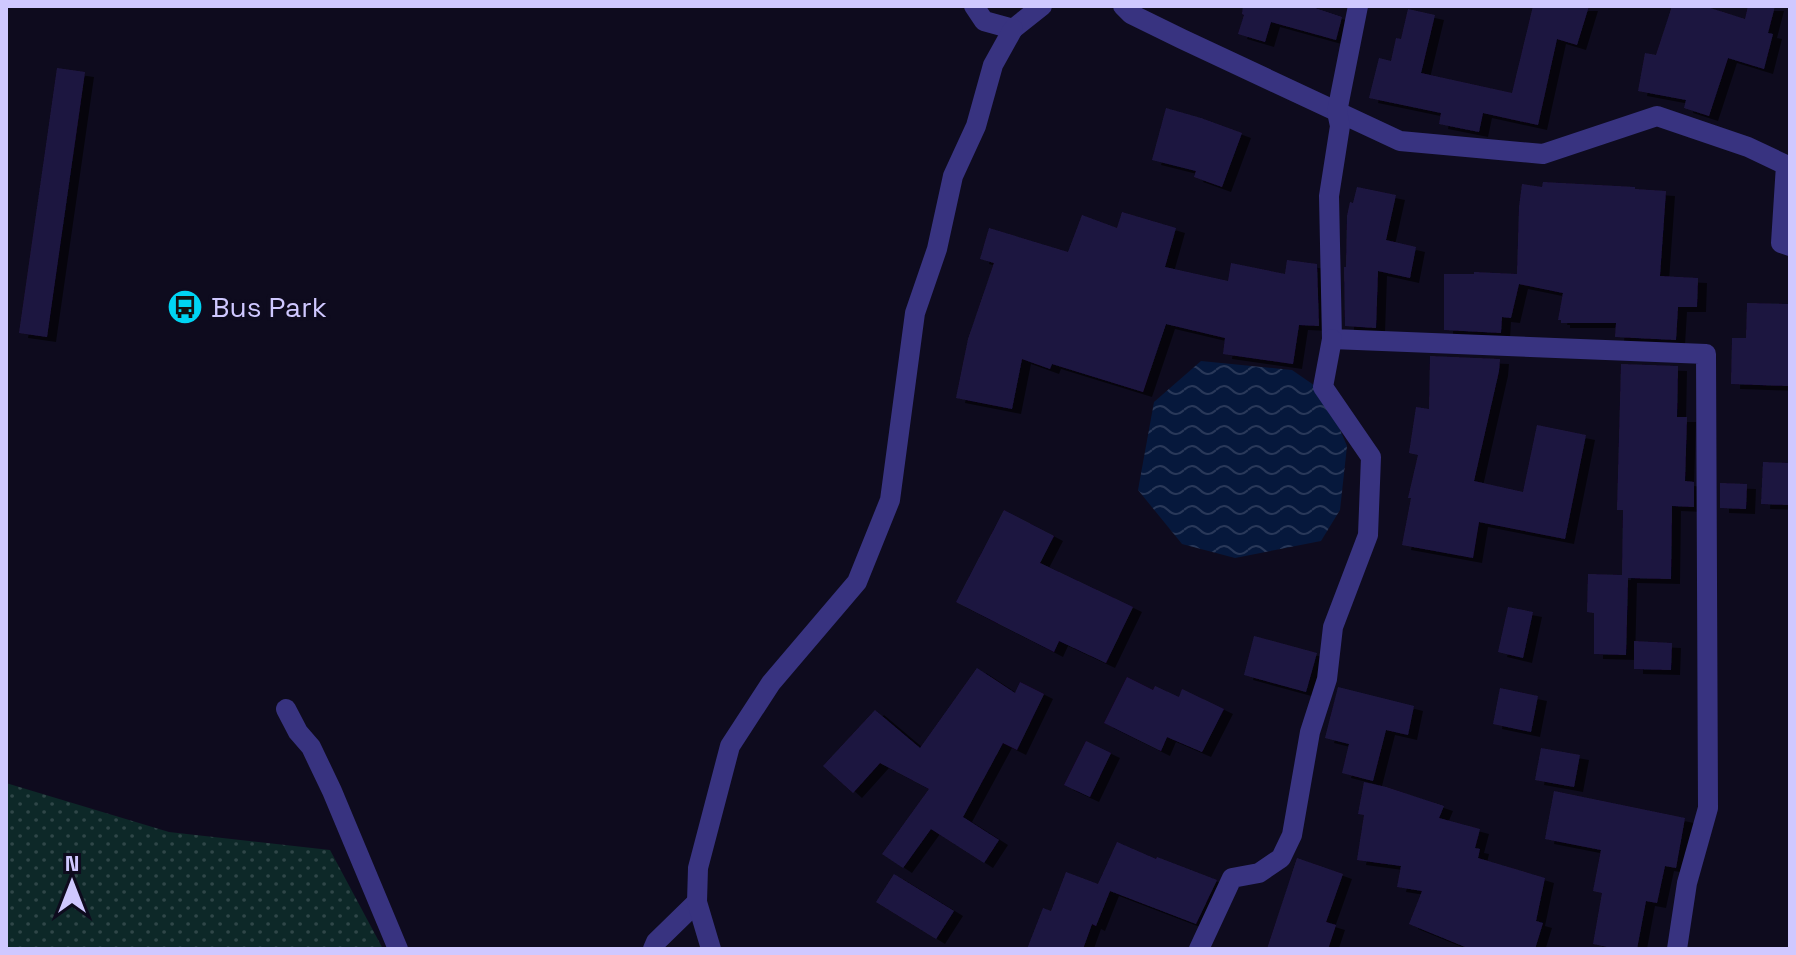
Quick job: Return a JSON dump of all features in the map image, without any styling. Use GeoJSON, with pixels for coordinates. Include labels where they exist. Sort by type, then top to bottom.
{"type":"FeatureCollection","features":[{"type":"Feature","properties":{"kind":"street"},"geometry":{"type":"LineString","coordinates":[[974,6],[984,21],[1013,29]]}},
{"type":"Feature","properties":{"kind":"street"},"geometry":{"type":"LineString","coordinates":[[711,949],[697,902],[698,868],[730,746],[771,683],[857,582],[890,500],[915,313],[937,249],[953,176],[976,126],[993,65],[1013,29],[1042,6]]}},
{"type":"Feature","properties":{"kind":"street"},"geometry":{"type":"LineString","coordinates":[[1123,6],[1131,14],[1400,141],[1543,154],[1657,116],[1748,147],[1786,165],[1786,245]]}},
{"type":"Feature","properties":{"kind":"street"},"geometry":{"type":"LineString","coordinates":[[1199,949],[1232,878],[1259,873],[1281,858],[1292,835],[1310,732],[1327,679],[1333,627],[1368,535],[1371,457],[1323,387],[1332,339],[1329,196],[1340,126],[1337,112],[1358,6]]}},
{"type":"Feature","properties":{"kind":"street"},"geometry":{"type":"LineString","coordinates":[[1786,245],[1786,169],[1790,158]]}},
{"type":"Feature","properties":{"kind":"street"},"geometry":{"type":"LineString","coordinates":[[1332,339],[1706,354],[1708,808],[1687,883],[1677,949]]}},
{"type":"Feature","properties":{"kind":"street"},"geometry":{"type":"LineString","coordinates":[[286,709],[317,758],[398,949]]}},
{"type":"Feature","properties":{"kind":"street"},"geometry":{"type":"LineString","coordinates":[[653,949],[656,942],[697,902]]}},
{"type":"Feature","properties":{"kind":"green space"},"geometry":{"type":"Polygon","coordinates":[[[6,783],[169,832],[330,850],[383,949],[6,949],[6,783]]]}},
{"type":"Feature","properties":{"kind":"water"},"geometry":{"type":"Polygon","coordinates":[[[1201,361],[1292,370],[1324,392],[1347,446],[1340,510],[1321,541],[1235,558],[1182,544],[1138,490],[1154,402],[1201,361]]]}},
{"type":"Feature","properties":{"kind":"building"},"geometry":{"type":"Polygon","coordinates":[[[1243,6],[1309,6],[1342,17],[1336,40],[1271,22],[1265,42],[1238,34],[1244,15],[1243,6]]]}},
{"type":"Feature","properties":{"kind":"building"},"geometry":{"type":"Polygon","coordinates":[[[1533,6],[1589,6],[1577,45],[1557,39],[1538,125],[1483,113],[1479,132],[1439,124],[1441,113],[1369,98],[1379,58],[1391,61],[1396,38],[1401,39],[1408,9],[1435,15],[1421,73],[1512,93],[1533,6]]]}},
{"type":"Feature","properties":{"kind":"building"},"geometry":{"type":"Polygon","coordinates":[[[1672,6],[1704,6],[1745,19],[1748,6],[1775,6],[1768,33],[1773,34],[1764,69],[1728,58],[1709,116],[1684,108],[1686,100],[1638,91],[1645,53],[1656,55],[1672,6]]]}},
{"type":"Feature","properties":{"kind":"building"},"geometry":{"type":"Polygon","coordinates":[[[57,68],[85,72],[47,337],[19,333],[57,68]]]}},
{"type":"Feature","properties":{"kind":"building"},"geometry":{"type":"Polygon","coordinates":[[[1166,108],[1242,133],[1222,187],[1194,177],[1196,171],[1152,160],[1166,108]]]}},
{"type":"Feature","properties":{"kind":"building"},"geometry":{"type":"Polygon","coordinates":[[[1543,182],[1666,191],[1660,276],[1698,278],[1697,307],[1678,307],[1676,340],[1615,337],[1616,323],[1561,323],[1558,320],[1563,293],[1519,284],[1511,318],[1502,317],[1501,333],[1444,330],[1444,274],[1517,274],[1522,184],[1542,187],[1543,182]]]}},
{"type":"Feature","properties":{"kind":"building"},"geometry":{"type":"Polygon","coordinates":[[[1357,187],[1396,195],[1386,240],[1416,247],[1410,278],[1378,271],[1376,328],[1345,326],[1347,216],[1357,187]]]}},
{"type":"Feature","properties":{"kind":"building"},"geometry":{"type":"Polygon","coordinates":[[[1122,212],[1176,228],[1165,267],[1228,281],[1231,263],[1285,274],[1287,260],[1317,264],[1319,326],[1299,325],[1293,364],[1223,354],[1225,338],[1166,324],[1143,392],[1052,364],[1050,369],[1022,359],[1012,409],[956,398],[968,339],[994,263],[980,259],[989,228],[1068,252],[1082,215],[1117,228],[1122,212]]]}},
{"type":"Feature","properties":{"kind":"building"},"geometry":{"type":"Polygon","coordinates":[[[1747,303],[1789,304],[1790,386],[1731,384],[1732,338],[1746,338],[1747,303]]]}},
{"type":"Feature","properties":{"kind":"building"},"geometry":{"type":"Polygon","coordinates":[[[1430,356],[1500,359],[1474,481],[1523,492],[1537,425],[1586,435],[1565,539],[1479,522],[1473,558],[1402,545],[1418,455],[1409,453],[1416,407],[1429,409],[1430,356]]]}},
{"type":"Feature","properties":{"kind":"building"},"geometry":{"type":"Polygon","coordinates":[[[1621,364],[1678,366],[1677,417],[1687,417],[1685,481],[1694,482],[1694,507],[1672,506],[1671,579],[1628,578],[1626,655],[1594,654],[1594,613],[1587,612],[1588,574],[1622,575],[1623,510],[1617,510],[1621,364]]]}},
{"type":"Feature","properties":{"kind":"building"},"geometry":{"type":"Polygon","coordinates":[[[1763,462],[1790,463],[1790,505],[1761,504],[1763,462]]]}},
{"type":"Feature","properties":{"kind":"building"},"geometry":{"type":"Polygon","coordinates":[[[1720,483],[1747,484],[1746,509],[1720,508],[1720,483]]]}},
{"type":"Feature","properties":{"kind":"building"},"geometry":{"type":"Polygon","coordinates":[[[1004,510],[1054,536],[1040,563],[1133,607],[1106,663],[1059,641],[1054,652],[956,602],[1004,510]]]}},
{"type":"Feature","properties":{"kind":"building"},"geometry":{"type":"Polygon","coordinates":[[[1508,607],[1533,612],[1523,658],[1498,652],[1508,607]]]}},
{"type":"Feature","properties":{"kind":"building"},"geometry":{"type":"Polygon","coordinates":[[[1254,636],[1317,653],[1306,692],[1244,675],[1254,636]]]}},
{"type":"Feature","properties":{"kind":"building"},"geometry":{"type":"Polygon","coordinates":[[[1634,641],[1672,643],[1671,670],[1634,669],[1634,641]]]}},
{"type":"Feature","properties":{"kind":"building"},"geometry":{"type":"Polygon","coordinates":[[[977,668],[1015,693],[1020,682],[1044,694],[1017,750],[1003,743],[963,817],[999,840],[984,863],[931,829],[903,868],[882,854],[929,789],[880,763],[853,793],[823,766],[875,710],[920,748],[977,668]]]}},
{"type":"Feature","properties":{"kind":"building"},"geometry":{"type":"Polygon","coordinates":[[[1127,677],[1153,690],[1155,686],[1179,697],[1182,689],[1224,709],[1202,752],[1167,737],[1161,751],[1104,723],[1127,677]]]}},
{"type":"Feature","properties":{"kind":"building"},"geometry":{"type":"Polygon","coordinates":[[[1338,687],[1414,706],[1408,735],[1386,730],[1373,781],[1342,773],[1349,744],[1325,738],[1338,687]]]}},
{"type":"Feature","properties":{"kind":"building"},"geometry":{"type":"Polygon","coordinates":[[[1500,688],[1538,696],[1531,732],[1493,724],[1500,688]]]}},
{"type":"Feature","properties":{"kind":"building"},"geometry":{"type":"Polygon","coordinates":[[[1086,741],[1111,753],[1090,797],[1064,785],[1086,741]]]}},
{"type":"Feature","properties":{"kind":"building"},"geometry":{"type":"Polygon","coordinates":[[[1541,748],[1580,755],[1574,787],[1535,780],[1541,748]]]}},
{"type":"Feature","properties":{"kind":"building"},"geometry":{"type":"Polygon","coordinates":[[[1364,782],[1444,806],[1439,818],[1480,829],[1475,848],[1480,849],[1478,858],[1545,878],[1536,921],[1543,923],[1535,949],[1470,949],[1409,924],[1422,891],[1397,887],[1401,866],[1357,860],[1364,815],[1358,814],[1364,782]]]}},
{"type":"Feature","properties":{"kind":"building"},"geometry":{"type":"Polygon","coordinates":[[[1554,791],[1685,818],[1676,868],[1665,866],[1657,903],[1646,901],[1637,949],[1593,944],[1602,893],[1593,891],[1601,850],[1545,839],[1554,791]]]}},
{"type":"Feature","properties":{"kind":"building"},"geometry":{"type":"Polygon","coordinates":[[[1117,842],[1217,880],[1196,924],[1110,891],[1083,949],[1027,949],[1043,908],[1051,911],[1066,872],[1098,884],[1117,842]]]}},
{"type":"Feature","properties":{"kind":"building"},"geometry":{"type":"Polygon","coordinates":[[[1297,858],[1343,874],[1326,922],[1336,925],[1328,949],[1267,949],[1297,858]]]}},
{"type":"Feature","properties":{"kind":"building"},"geometry":{"type":"Polygon","coordinates":[[[894,874],[954,911],[936,939],[876,902],[894,874]]]}},
{"type":"Feature","properties":{"kind":"place","name":"Bus Park"},"geometry":{"type":"Point","coordinates":[185,307]}}]}
